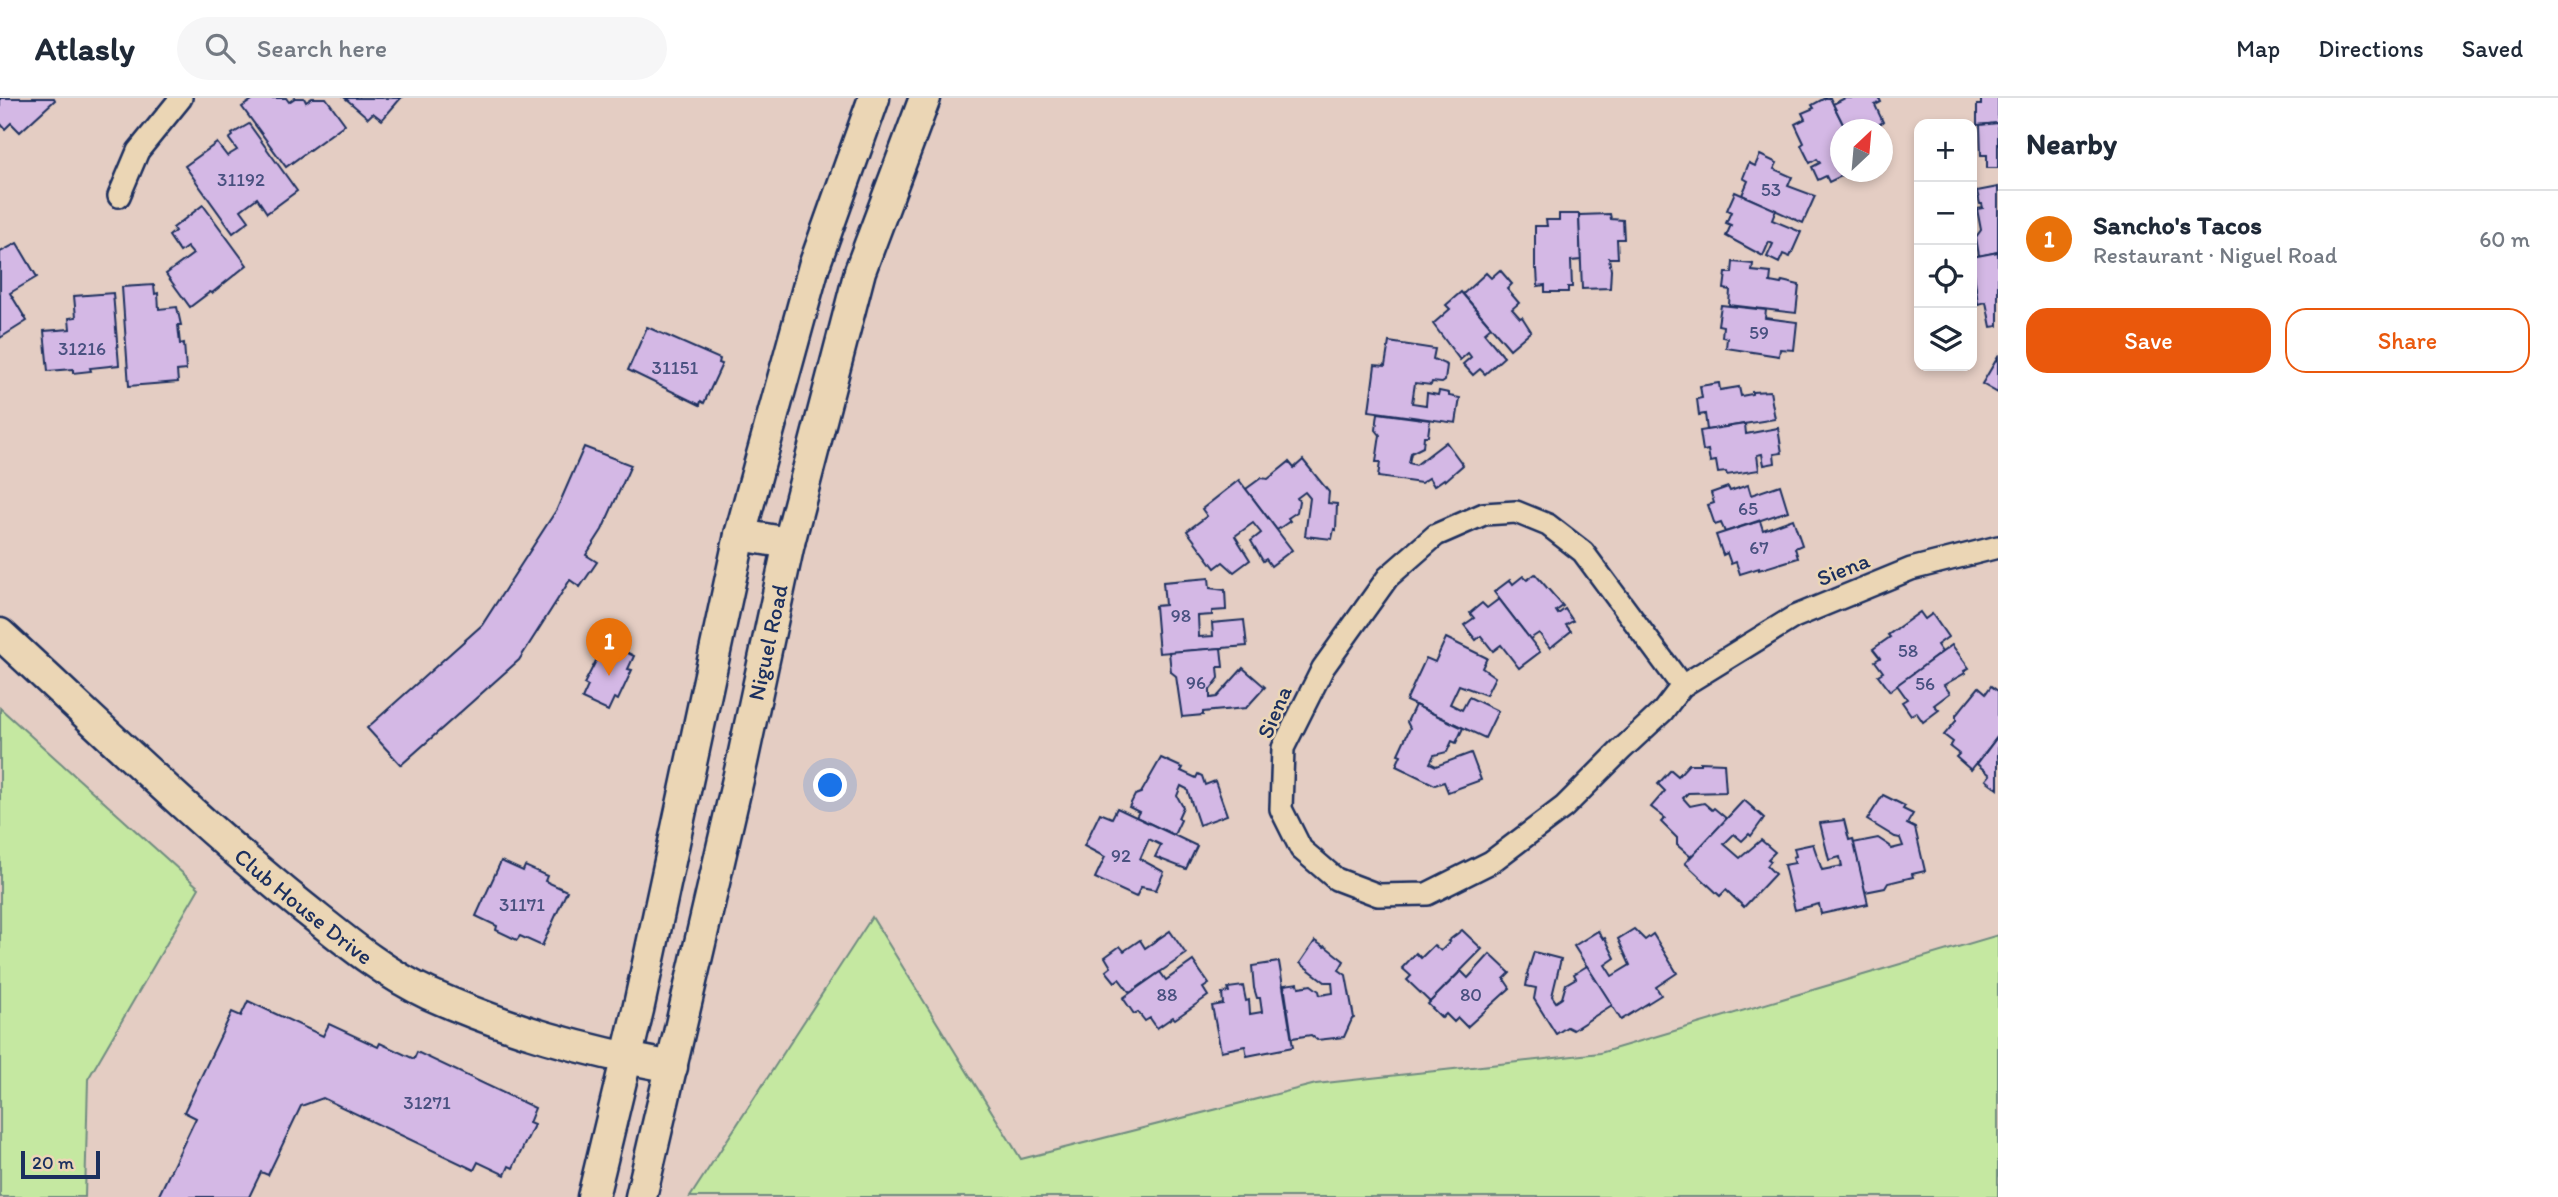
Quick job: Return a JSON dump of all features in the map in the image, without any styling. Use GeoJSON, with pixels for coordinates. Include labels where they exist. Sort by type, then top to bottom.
{"type":"FeatureCollection","features":[{"type":"Feature","properties":{"kind":"main road"},"geometry":{"type":"LineString","coordinates":[[593,1197],[626,1059],[740,535],[814,266],[874,98]]}},
{"type":"Feature","properties":{"kind":"main road","name":"Niguel Road"},"geometry":{"type":"LineString","coordinates":[[641,1197],[742,762],[789,543],[860,271],[925,98]]}},
{"type":"Feature","properties":{"kind":"main road"},"geometry":{"type":"LineString","coordinates":[[740,535],[789,543]]}},
{"type":"Feature","properties":{"kind":"main road","name":"Club House Drive"},"geometry":{"type":"LineString","coordinates":[[0,634],[257,870],[360,952],[427,993],[503,1024],[572,1047],[672,1067]]}},
{"type":"Feature","properties":{"kind":"street"},"geometry":{"type":"LineString","coordinates":[[119,196],[138,151],[181,98]]}},
{"type":"Feature","properties":{"kind":"street","name":"Siena"},"geometry":{"type":"LineString","coordinates":[[1682,686],[1583,552],[1548,525],[1516,512],[1484,514],[1436,535],[1388,577],[1323,668],[1283,748],[1281,809],[1301,849],[1336,879],[1378,895],[1427,894],[1491,862],[1564,807],[1663,711],[1682,686],[1794,617],[1911,569],[1998,547]]}},
{"type":"Feature","properties":{"kind":"green space"},"geometry":{"type":"Polygon","coordinates":[[[0,708],[199,888],[88,1079],[85,1197],[0,1197],[0,708]]]}},
{"type":"Feature","properties":{"kind":"green space"},"geometry":{"type":"Polygon","coordinates":[[[872,917],[1021,1159],[1316,1084],[1600,1053],[1998,935],[1998,1197],[690,1197],[872,917]]]}},
{"type":"Feature","properties":{"kind":"building"},"geometry":{"type":"Polygon","coordinates":[[[0,98],[55,100],[20,132],[11,123],[5,129],[0,123],[0,98]]]}},
{"type":"Feature","properties":{"kind":"building"},"geometry":{"type":"Polygon","coordinates":[[[255,98],[286,98],[289,102],[295,98],[304,98],[306,102],[312,98],[326,98],[345,124],[286,167],[242,107],[255,98]]]}},
{"type":"Feature","properties":{"kind":"building"},"geometry":{"type":"Polygon","coordinates":[[[345,98],[401,98],[382,120],[373,113],[368,118],[345,98]]]}},
{"type":"Feature","properties":{"kind":"building"},"geometry":{"type":"Polygon","coordinates":[[[1830,98],[1840,119],[1830,119],[1829,182],[1826,176],[1818,180],[1812,167],[1820,163],[1817,159],[1810,163],[1795,124],[1805,119],[1802,113],[1814,108],[1812,105],[1830,98]]]}},
{"type":"Feature","properties":{"kind":"building"},"geometry":{"type":"Polygon","coordinates":[[[1845,98],[1879,98],[1881,102],[1875,105],[1882,119],[1840,119],[1833,104],[1845,98]]]}},
{"type":"Feature","properties":{"kind":"building"},"geometry":{"type":"Polygon","coordinates":[[[1981,98],[1998,98],[1998,123],[1977,125],[1977,105],[1981,105],[1981,98]]]}},
{"type":"Feature","properties":{"kind":"building"},"geometry":{"type":"Polygon","coordinates":[[[1998,123],[1998,168],[1987,168],[1987,155],[1981,155],[1980,125],[1998,123]]]}},
{"type":"Feature","properties":{"kind":"building"},"geometry":{"type":"Polygon","coordinates":[[[249,124],[297,191],[267,213],[257,198],[241,210],[249,221],[233,233],[185,166],[217,143],[227,156],[237,150],[229,139],[232,134],[249,124]]]}},
{"type":"Feature","properties":{"kind":"building"},"geometry":{"type":"Polygon","coordinates":[[[1760,155],[1777,163],[1774,169],[1792,177],[1788,186],[1815,196],[1803,223],[1742,195],[1748,181],[1743,178],[1749,163],[1755,166],[1760,155]]]}},
{"type":"Feature","properties":{"kind":"building"},"geometry":{"type":"Polygon","coordinates":[[[1998,187],[1998,252],[1979,256],[1977,236],[1981,230],[1977,209],[1983,208],[1977,191],[1998,187]]]}},
{"type":"Feature","properties":{"kind":"building"},"geometry":{"type":"Polygon","coordinates":[[[1735,192],[1776,210],[1772,220],[1801,232],[1790,257],[1783,254],[1779,263],[1767,257],[1773,244],[1769,242],[1763,256],[1726,236],[1731,225],[1726,223],[1731,212],[1727,210],[1735,192]]]}},
{"type":"Feature","properties":{"kind":"building"},"geometry":{"type":"Polygon","coordinates":[[[203,205],[247,265],[190,307],[166,274],[193,254],[187,247],[180,252],[169,236],[175,231],[173,228],[203,205]]]}},
{"type":"Feature","properties":{"kind":"building"},"geometry":{"type":"Polygon","coordinates":[[[1559,214],[1579,214],[1581,260],[1571,261],[1572,287],[1568,287],[1568,292],[1545,292],[1545,285],[1538,286],[1535,269],[1535,226],[1547,226],[1546,220],[1559,220],[1559,214]]]}},
{"type":"Feature","properties":{"kind":"building"},"geometry":{"type":"Polygon","coordinates":[[[1610,214],[1611,219],[1623,220],[1624,239],[1617,239],[1618,258],[1609,258],[1610,288],[1582,289],[1579,215],[1610,214]]]}},
{"type":"Feature","properties":{"kind":"building"},"geometry":{"type":"Polygon","coordinates":[[[17,243],[37,277],[10,293],[27,321],[0,338],[0,252],[17,243]]]}},
{"type":"Feature","properties":{"kind":"building"},"geometry":{"type":"Polygon","coordinates":[[[1998,252],[1998,326],[1991,327],[1986,302],[1978,304],[1977,256],[1998,252]]]}},
{"type":"Feature","properties":{"kind":"building"},"geometry":{"type":"Polygon","coordinates":[[[1733,262],[1753,264],[1752,271],[1771,273],[1770,282],[1781,284],[1782,281],[1799,285],[1796,313],[1729,305],[1730,290],[1724,289],[1726,273],[1732,273],[1733,262]]]}},
{"type":"Feature","properties":{"kind":"building"},"geometry":{"type":"Polygon","coordinates":[[[1500,270],[1512,284],[1507,289],[1519,303],[1512,309],[1522,317],[1531,331],[1510,349],[1463,294],[1486,273],[1491,278],[1500,270]]]}},
{"type":"Feature","properties":{"kind":"building"},"geometry":{"type":"Polygon","coordinates":[[[154,285],[155,294],[158,293],[159,309],[177,307],[181,325],[178,325],[180,344],[184,343],[186,370],[177,371],[178,382],[129,386],[122,287],[154,285]]]}},
{"type":"Feature","properties":{"kind":"building"},"geometry":{"type":"Polygon","coordinates":[[[1461,292],[1491,327],[1484,333],[1504,357],[1485,374],[1480,369],[1473,375],[1463,364],[1471,357],[1468,353],[1460,360],[1433,324],[1450,309],[1446,305],[1461,292]]]}},
{"type":"Feature","properties":{"kind":"building"},"geometry":{"type":"Polygon","coordinates":[[[113,293],[119,365],[73,373],[73,369],[48,371],[44,331],[70,329],[69,318],[76,317],[74,296],[113,293]]]}},
{"type":"Feature","properties":{"kind":"building"},"geometry":{"type":"Polygon","coordinates":[[[1721,305],[1766,310],[1765,318],[1797,322],[1794,350],[1780,349],[1779,356],[1726,348],[1727,338],[1722,337],[1723,326],[1718,325],[1721,305]]]}},
{"type":"Feature","properties":{"kind":"building"},"geometry":{"type":"Polygon","coordinates":[[[647,327],[720,359],[719,363],[722,364],[704,403],[701,401],[700,405],[628,370],[647,327]]]}},
{"type":"Feature","properties":{"kind":"building"},"geometry":{"type":"Polygon","coordinates":[[[1389,342],[1435,349],[1433,359],[1447,365],[1445,381],[1432,382],[1431,385],[1415,383],[1412,403],[1426,405],[1427,393],[1438,395],[1439,391],[1460,398],[1456,423],[1369,411],[1375,365],[1385,366],[1389,342]]]}},
{"type":"Feature","properties":{"kind":"building"},"geometry":{"type":"Polygon","coordinates":[[[1998,357],[1998,393],[1982,384],[1998,357]]]}},
{"type":"Feature","properties":{"kind":"building"},"geometry":{"type":"Polygon","coordinates":[[[1719,383],[1720,390],[1739,387],[1741,396],[1770,391],[1775,419],[1707,430],[1705,414],[1699,415],[1697,399],[1702,398],[1700,386],[1719,383]]]}},
{"type":"Feature","properties":{"kind":"building"},"geometry":{"type":"Polygon","coordinates":[[[1378,413],[1430,420],[1423,447],[1411,453],[1409,463],[1416,465],[1446,442],[1463,465],[1445,481],[1444,479],[1434,486],[1429,478],[1421,483],[1378,477],[1378,413]]]}},
{"type":"Feature","properties":{"kind":"building"},"geometry":{"type":"Polygon","coordinates":[[[1745,424],[1746,434],[1778,428],[1782,453],[1774,454],[1775,463],[1764,465],[1762,454],[1757,455],[1759,470],[1727,475],[1726,472],[1718,473],[1716,461],[1710,462],[1708,450],[1703,451],[1700,431],[1745,424]]]}},
{"type":"Feature","properties":{"kind":"building"},"geometry":{"type":"Polygon","coordinates":[[[584,447],[631,465],[602,530],[586,555],[597,562],[580,587],[570,580],[519,660],[401,765],[367,728],[482,625],[557,509],[584,447]]]}},
{"type":"Feature","properties":{"kind":"building"},"geometry":{"type":"Polygon","coordinates":[[[1303,460],[1329,492],[1328,503],[1337,504],[1336,530],[1334,529],[1332,539],[1305,536],[1310,498],[1305,492],[1297,498],[1297,512],[1277,530],[1246,489],[1261,478],[1268,479],[1289,462],[1294,468],[1303,460]]]}},
{"type":"Feature","properties":{"kind":"building"},"geometry":{"type":"Polygon","coordinates":[[[1239,480],[1292,550],[1271,566],[1266,559],[1263,561],[1251,541],[1261,533],[1253,523],[1235,536],[1250,560],[1234,572],[1223,562],[1215,568],[1187,531],[1207,516],[1202,509],[1239,480]]]}},
{"type":"Feature","properties":{"kind":"building"},"geometry":{"type":"Polygon","coordinates":[[[1748,485],[1751,495],[1780,485],[1788,511],[1725,532],[1721,523],[1715,525],[1708,505],[1714,503],[1711,493],[1728,487],[1730,491],[1748,485]]]}},
{"type":"Feature","properties":{"kind":"building"},"geometry":{"type":"Polygon","coordinates":[[[1793,519],[1802,545],[1795,548],[1798,558],[1740,574],[1736,562],[1731,564],[1727,553],[1723,555],[1716,535],[1760,521],[1763,530],[1793,519]]]}},
{"type":"Feature","properties":{"kind":"building"},"geometry":{"type":"Polygon","coordinates":[[[1535,574],[1563,606],[1556,611],[1558,614],[1565,609],[1573,621],[1566,625],[1571,631],[1550,648],[1539,633],[1530,639],[1494,592],[1510,580],[1513,584],[1523,576],[1527,580],[1535,574]]]}},
{"type":"Feature","properties":{"kind":"building"},"geometry":{"type":"Polygon","coordinates":[[[1209,578],[1210,588],[1225,590],[1226,610],[1198,616],[1199,637],[1213,636],[1212,623],[1244,620],[1247,646],[1159,653],[1155,606],[1165,605],[1163,582],[1209,578]]]}},
{"type":"Feature","properties":{"kind":"building"},"geometry":{"type":"Polygon","coordinates":[[[1499,599],[1540,652],[1519,668],[1501,645],[1493,651],[1481,636],[1476,640],[1464,625],[1474,618],[1470,613],[1482,603],[1487,608],[1499,599]]]}},
{"type":"Feature","properties":{"kind":"building"},"geometry":{"type":"Polygon","coordinates":[[[1920,612],[1925,619],[1932,614],[1948,637],[1937,645],[1942,652],[1890,691],[1878,675],[1883,672],[1875,661],[1880,658],[1873,649],[1920,612]]]}},
{"type":"Feature","properties":{"kind":"building"},"geometry":{"type":"Polygon","coordinates":[[[1446,638],[1487,658],[1482,668],[1495,677],[1486,695],[1459,685],[1450,704],[1462,710],[1469,697],[1498,711],[1485,738],[1406,701],[1426,658],[1435,662],[1446,638]]]}},
{"type":"Feature","properties":{"kind":"building"},"geometry":{"type":"Polygon","coordinates":[[[608,643],[634,656],[628,669],[632,670],[618,700],[614,698],[608,711],[582,699],[588,686],[584,684],[608,643]]]}},
{"type":"Feature","properties":{"kind":"building"},"geometry":{"type":"Polygon","coordinates":[[[1952,645],[1969,668],[1944,685],[1950,693],[1934,705],[1939,710],[1923,722],[1916,712],[1911,715],[1902,702],[1907,699],[1897,685],[1952,645]]]}},
{"type":"Feature","properties":{"kind":"building"},"geometry":{"type":"Polygon","coordinates":[[[1221,648],[1223,667],[1218,667],[1219,678],[1210,690],[1210,698],[1217,697],[1243,668],[1265,687],[1246,708],[1182,717],[1176,676],[1171,672],[1169,652],[1221,648]]]}},
{"type":"Feature","properties":{"kind":"building"},"geometry":{"type":"Polygon","coordinates":[[[1991,686],[1998,691],[1998,736],[1971,770],[1956,757],[1959,754],[1950,747],[1953,742],[1944,735],[1979,687],[1986,693],[1991,686]]]}},
{"type":"Feature","properties":{"kind":"building"},"geometry":{"type":"Polygon","coordinates":[[[1415,705],[1463,728],[1456,743],[1452,741],[1447,752],[1434,755],[1430,763],[1436,766],[1471,753],[1481,780],[1448,792],[1444,782],[1435,785],[1396,766],[1401,755],[1398,754],[1410,728],[1407,722],[1415,705]]]}},
{"type":"Feature","properties":{"kind":"building"},"geometry":{"type":"Polygon","coordinates":[[[1998,736],[1998,789],[1986,780],[1990,775],[1977,764],[1998,736]]]}},
{"type":"Feature","properties":{"kind":"building"},"geometry":{"type":"Polygon","coordinates":[[[1161,758],[1183,768],[1181,771],[1196,778],[1198,774],[1202,776],[1205,785],[1215,781],[1227,815],[1199,825],[1187,789],[1181,786],[1177,796],[1183,807],[1174,835],[1136,817],[1139,812],[1129,807],[1135,795],[1141,793],[1161,758]]]}},
{"type":"Feature","properties":{"kind":"building"},"geometry":{"type":"Polygon","coordinates":[[[1724,763],[1726,792],[1688,793],[1683,798],[1690,806],[1704,803],[1727,819],[1691,857],[1677,845],[1677,838],[1661,822],[1665,818],[1651,807],[1665,791],[1658,784],[1671,770],[1678,776],[1689,764],[1724,763]]]}},
{"type":"Feature","properties":{"kind":"building"},"geometry":{"type":"Polygon","coordinates":[[[1883,795],[1905,806],[1903,809],[1913,814],[1907,824],[1915,828],[1925,871],[1888,883],[1885,888],[1865,892],[1853,843],[1878,838],[1891,849],[1903,846],[1900,838],[1867,820],[1883,795]]]}},
{"type":"Feature","properties":{"kind":"building"},"geometry":{"type":"Polygon","coordinates":[[[1744,800],[1764,818],[1751,836],[1749,834],[1742,841],[1734,834],[1724,844],[1740,858],[1761,840],[1775,852],[1768,859],[1771,861],[1767,866],[1775,874],[1744,907],[1726,890],[1720,896],[1685,863],[1744,800]]]}},
{"type":"Feature","properties":{"kind":"building"},"geometry":{"type":"Polygon","coordinates":[[[1117,808],[1197,846],[1186,869],[1155,857],[1161,845],[1149,839],[1140,859],[1164,872],[1156,890],[1141,887],[1136,897],[1095,878],[1105,857],[1084,846],[1100,813],[1112,818],[1117,808]]]}},
{"type":"Feature","properties":{"kind":"building"},"geometry":{"type":"Polygon","coordinates":[[[1844,820],[1849,840],[1853,839],[1868,904],[1821,914],[1819,904],[1795,910],[1784,865],[1795,863],[1794,848],[1813,844],[1822,870],[1842,866],[1840,857],[1829,860],[1820,823],[1844,820]]]}},
{"type":"Feature","properties":{"kind":"building"},"geometry":{"type":"Polygon","coordinates":[[[501,861],[523,871],[525,866],[547,876],[545,881],[567,891],[542,946],[520,936],[517,940],[476,916],[501,861]]]}},
{"type":"Feature","properties":{"kind":"building"},"geometry":{"type":"Polygon","coordinates":[[[1634,929],[1645,940],[1653,934],[1677,973],[1656,987],[1661,995],[1621,1020],[1574,946],[1598,931],[1603,939],[1605,938],[1615,958],[1605,965],[1612,976],[1630,965],[1618,939],[1634,929]]]}},
{"type":"Feature","properties":{"kind":"building"},"geometry":{"type":"Polygon","coordinates":[[[1462,930],[1482,949],[1430,1002],[1407,980],[1411,976],[1402,968],[1416,953],[1421,958],[1434,945],[1441,951],[1450,942],[1448,941],[1462,930]]]}},
{"type":"Feature","properties":{"kind":"building"},"geometry":{"type":"Polygon","coordinates":[[[1170,931],[1186,954],[1130,993],[1119,979],[1115,982],[1106,971],[1111,967],[1105,957],[1120,946],[1124,951],[1140,940],[1145,948],[1170,931]]]}},
{"type":"Feature","properties":{"kind":"building"},"geometry":{"type":"Polygon","coordinates":[[[1315,941],[1344,961],[1339,970],[1346,975],[1354,1018],[1344,1037],[1317,1040],[1311,1035],[1292,1038],[1284,985],[1311,985],[1320,995],[1333,993],[1332,982],[1325,982],[1300,963],[1315,941]]]}},
{"type":"Feature","properties":{"kind":"building"},"geometry":{"type":"Polygon","coordinates":[[[1534,952],[1561,959],[1552,996],[1556,1002],[1562,998],[1566,984],[1576,978],[1574,974],[1587,966],[1612,1005],[1573,1030],[1567,1027],[1556,1034],[1534,999],[1536,988],[1526,986],[1534,952]]]}},
{"type":"Feature","properties":{"kind":"building"},"geometry":{"type":"Polygon","coordinates":[[[1490,954],[1510,973],[1504,979],[1510,988],[1467,1027],[1458,1018],[1454,1022],[1446,1014],[1442,1018],[1428,1004],[1461,971],[1468,978],[1490,954]]]}},
{"type":"Feature","properties":{"kind":"building"},"geometry":{"type":"Polygon","coordinates":[[[1193,961],[1209,984],[1203,988],[1208,996],[1157,1028],[1150,1018],[1145,1021],[1138,1012],[1134,1014],[1123,998],[1160,972],[1166,980],[1193,961]]]}},
{"type":"Feature","properties":{"kind":"building"},"geometry":{"type":"Polygon","coordinates":[[[1279,962],[1293,1047],[1247,1056],[1245,1046],[1221,1051],[1212,1006],[1223,1004],[1222,993],[1229,992],[1228,988],[1243,986],[1246,1001],[1249,1000],[1250,1014],[1262,1012],[1260,998],[1257,998],[1254,988],[1252,966],[1279,962]]]}},
{"type":"Feature","properties":{"kind":"building"},"geometry":{"type":"Polygon","coordinates":[[[248,1001],[323,1036],[329,1024],[378,1047],[380,1043],[414,1059],[417,1052],[535,1108],[529,1123],[534,1125],[513,1168],[509,1166],[505,1175],[478,1162],[474,1170],[323,1098],[301,1106],[268,1175],[261,1172],[249,1197],[158,1197],[196,1118],[184,1112],[232,1012],[241,1016],[248,1001]]]}},
{"type":"Feature","properties":{"kind":"place","name":"Sancho's Tacos"},"geometry":{"type":"Point","coordinates":[609,676]}}]}
